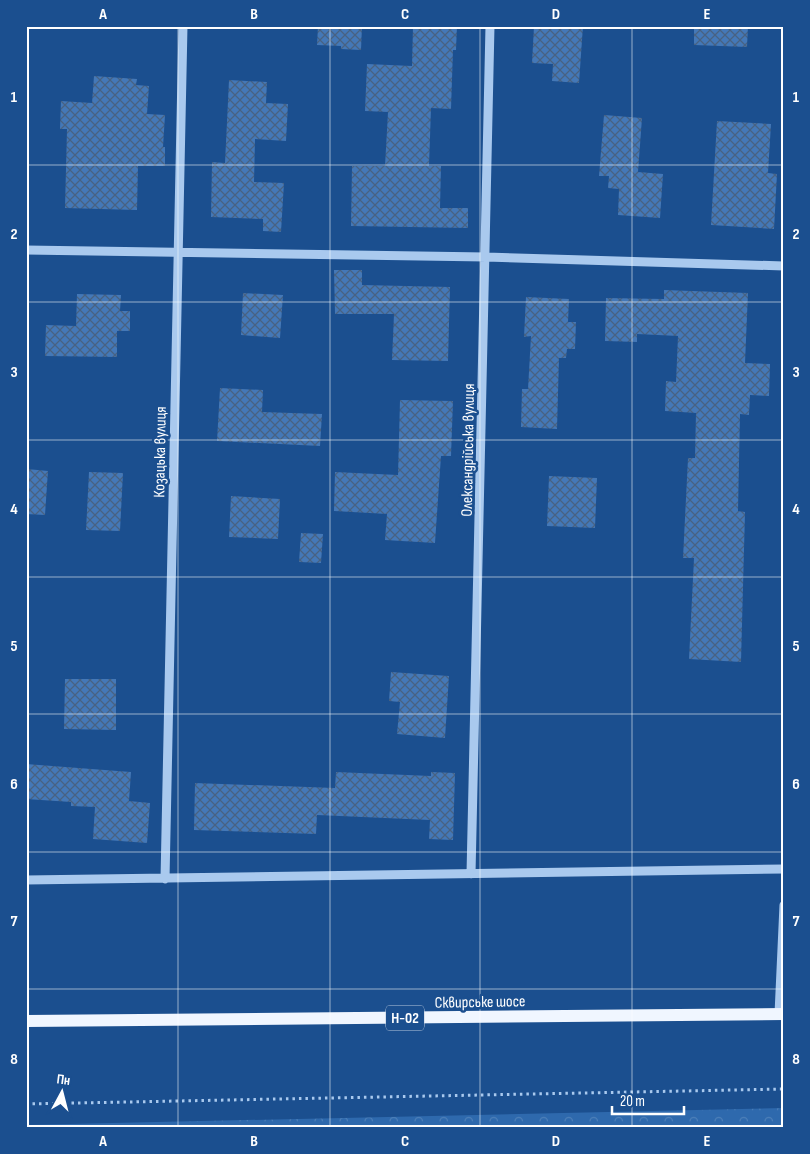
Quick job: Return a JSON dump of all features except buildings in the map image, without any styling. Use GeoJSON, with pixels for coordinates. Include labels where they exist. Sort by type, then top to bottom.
{"type":"FeatureCollection","features":[{"type":"Feature","properties":{"kind":"main road","name":"Сквирське шосе"},"geometry":{"type":"LineString","coordinates":[[26,1021],[782,1014]]}},
{"type":"Feature","properties":{"kind":"street","name":"Козацька вулиця"},"geometry":{"type":"LineString","coordinates":[[165,879],[183,26]]}},
{"type":"Feature","properties":{"kind":"street","name":"Олександрійська вулиця"},"geometry":{"type":"LineString","coordinates":[[472,874],[490,26]]}},
{"type":"Feature","properties":{"kind":"street"},"geometry":{"type":"LineString","coordinates":[[26,250],[486,257],[784,266]]}},
{"type":"Feature","properties":{"kind":"street"},"geometry":{"type":"LineString","coordinates":[[26,880],[784,869]]}},
{"type":"Feature","properties":{"kind":"street"},"geometry":{"type":"LineString","coordinates":[[782,1014],[784,905]]}},
{"type":"Feature","properties":{"kind":"path"},"geometry":{"type":"LineString","coordinates":[[26,1104],[784,1089]]}},
{"type":"Feature","properties":{"kind":"green space"},"geometry":{"type":"Polygon","coordinates":[[[784,1108],[784,1128],[26,1128],[26,1125],[784,1108]]]}}]}
